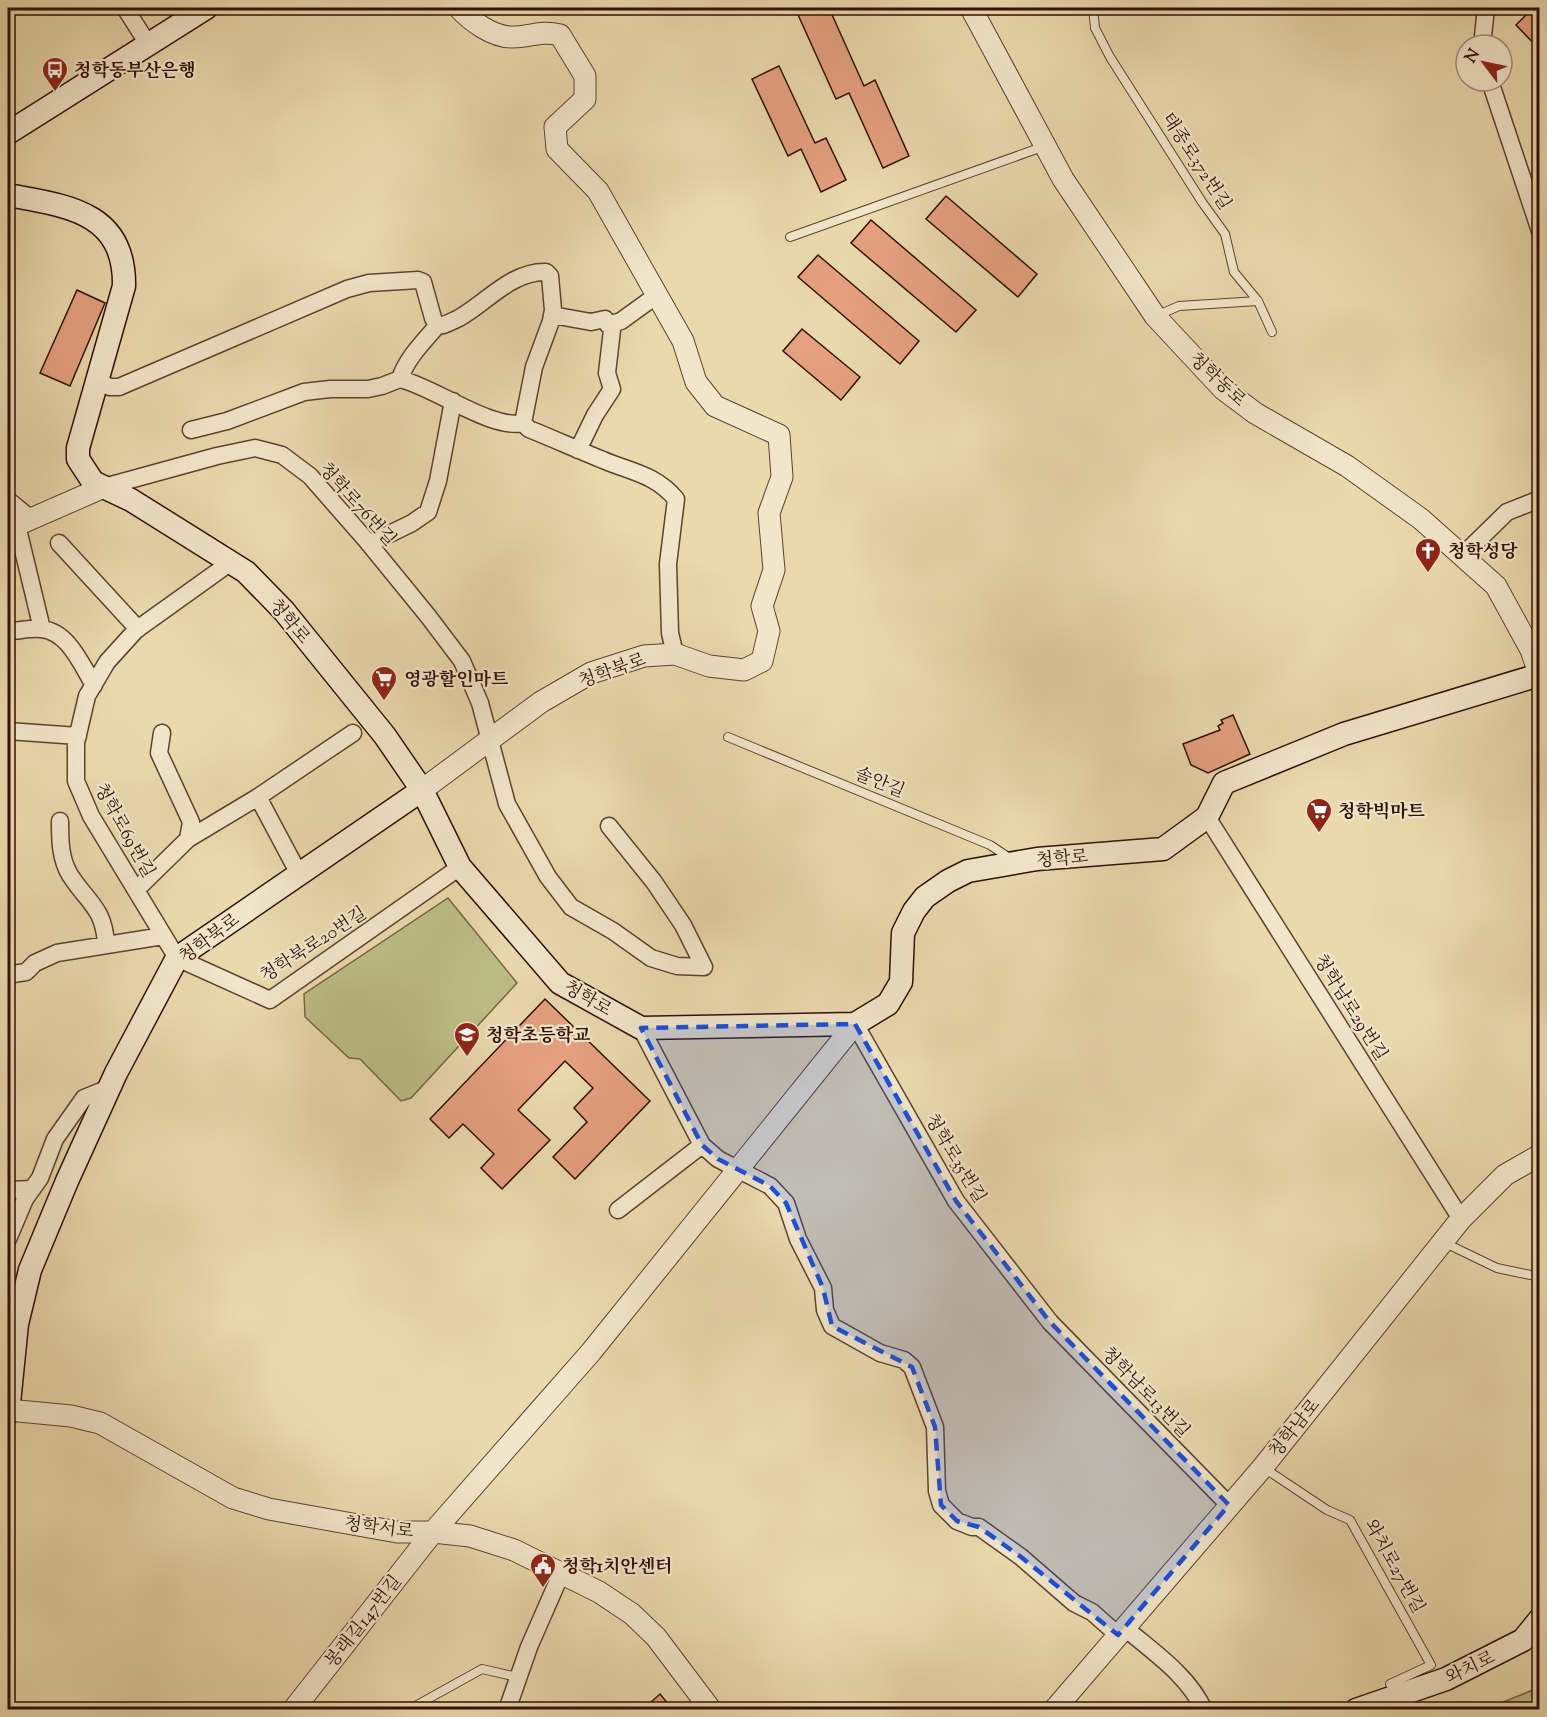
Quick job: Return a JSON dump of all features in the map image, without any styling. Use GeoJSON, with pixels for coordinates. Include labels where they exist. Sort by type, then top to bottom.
{"type":"FeatureCollection","features":[{"type":"Feature","properties":{"kind":"main road"},"geometry":{"type":"LineString","coordinates":[[8,133],[206,8]]}},
{"type":"Feature","properties":{"kind":"main road","name":"청학로"},"geometry":{"type":"LineString","coordinates":[[8,195],[58,204],[83,213],[113,236],[120,252],[124,270],[124,286],[78,448],[78,459],[93,482],[131,500],[246,572],[284,611],[385,736],[422,790],[460,867],[560,983],[641,1028]]}},
{"type":"Feature","properties":{"kind":"main road","name":"청학로"},"geometry":{"type":"LineString","coordinates":[[855,1024],[888,1004],[901,982],[903,933],[914,911],[925,897],[948,881],[968,871],[1037,859],[1163,849],[1207,817],[1224,783],[1344,734],[1539,676]]}},
{"type":"Feature","properties":{"kind":"main road","name":"청학북로"},"geometry":{"type":"LineString","coordinates":[[8,1411],[17,1324],[30,1270],[67,1181],[110,1088],[177,958],[422,790]]}},
{"type":"Feature","properties":{"kind":"main road"},"geometry":{"type":"LineString","coordinates":[[641,1028],[855,1024]]}},
{"type":"Feature","properties":{"kind":"main road","name":"와치로"},"geometry":{"type":"LineString","coordinates":[[1356,1710],[1446,1679],[1523,1640],[1539,1619]]}},
{"type":"Feature","properties":{"kind":"street"},"geometry":{"type":"LineString","coordinates":[[125,8],[148,44]]}},
{"type":"Feature","properties":{"kind":"street","name":"청학북로"},"geometry":{"type":"LineString","coordinates":[[422,790],[541,702],[591,673],[644,656],[675,654],[709,666],[744,670],[762,661],[769,631],[762,606],[774,570],[769,513],[782,477],[779,435],[715,406],[696,382],[683,341],[598,191],[557,149],[555,128],[585,99],[585,76],[560,35],[546,32],[512,37],[493,34],[459,8]]}},
{"type":"Feature","properties":{"kind":"street","name":"청학동로"},"geometry":{"type":"LineString","coordinates":[[971,8],[1063,179],[1155,316],[1223,388],[1255,413],[1347,466],[1421,519],[1496,586],[1531,650],[1539,676]]}},
{"type":"Feature","properties":{"kind":"street"},"geometry":{"type":"LineString","coordinates":[[1483,33],[1486,8]]}},
{"type":"Feature","properties":{"kind":"street"},"geometry":{"type":"LineString","coordinates":[[1494,93],[1539,227]]}},
{"type":"Feature","properties":{"kind":"street"},"geometry":{"type":"LineString","coordinates":[[400,379],[420,345],[437,326],[443,326],[463,315],[522,276],[540,272],[550,274],[552,315],[534,367],[523,423]]}},
{"type":"Feature","properties":{"kind":"street"},"geometry":{"type":"LineString","coordinates":[[97,381],[110,387],[120,387],[347,289],[369,284],[418,280],[423,282],[437,326]]}},
{"type":"Feature","properties":{"kind":"street"},"geometry":{"type":"LineString","coordinates":[[608,325],[621,321],[657,295]]}},
{"type":"Feature","properties":{"kind":"street"},"geometry":{"type":"LineString","coordinates":[[552,315],[591,322],[604,319],[612,330],[608,373],[612,389],[595,415],[578,450]]}},
{"type":"Feature","properties":{"kind":"street"},"geometry":{"type":"LineString","coordinates":[[191,430],[226,421],[304,392],[368,389],[400,379],[431,390],[492,418],[515,425],[523,423]]}},
{"type":"Feature","properties":{"kind":"street"},"geometry":{"type":"LineString","coordinates":[[369,544],[428,512],[440,471],[453,401]]}},
{"type":"Feature","properties":{"kind":"street"},"geometry":{"type":"LineString","coordinates":[[523,423],[529,429],[648,477],[664,486],[676,499],[668,564],[670,633],[675,654]]}},
{"type":"Feature","properties":{"kind":"street","name":"청학로76번길"},"geometry":{"type":"LineString","coordinates":[[104,487],[255,448],[282,455],[310,476],[369,544],[462,661],[480,704],[507,804],[548,878],[571,907],[613,931],[651,958],[678,966],[704,968],[683,925],[654,882],[609,826]]}},
{"type":"Feature","properties":{"kind":"street"},"geometry":{"type":"LineString","coordinates":[[18,524],[104,487]]}},
{"type":"Feature","properties":{"kind":"street"},"geometry":{"type":"LineString","coordinates":[[1462,556],[1507,512],[1539,499]]}},
{"type":"Feature","properties":{"kind":"street"},"geometry":{"type":"LineString","coordinates":[[8,500],[18,524],[42,629]]}},
{"type":"Feature","properties":{"kind":"street"},"geometry":{"type":"LineString","coordinates":[[59,543],[138,629]]}},
{"type":"Feature","properties":{"kind":"street","name":"청학로69번길"},"geometry":{"type":"LineString","coordinates":[[177,958],[91,816],[76,781],[78,736],[87,696],[107,662],[138,629],[231,562]]}},
{"type":"Feature","properties":{"kind":"street"},"geometry":{"type":"LineString","coordinates":[[8,631],[42,629],[57,634],[69,645],[94,685]]}},
{"type":"Feature","properties":{"kind":"street"},"geometry":{"type":"LineString","coordinates":[[8,731],[78,736]]}},
{"type":"Feature","properties":{"kind":"street"},"geometry":{"type":"LineString","coordinates":[[162,733],[159,753],[191,822],[188,839]]}},
{"type":"Feature","properties":{"kind":"street"},"geometry":{"type":"LineString","coordinates":[[136,890],[188,839],[258,797],[353,733]]}},
{"type":"Feature","properties":{"kind":"street"},"geometry":{"type":"LineString","coordinates":[[258,797],[299,874]]}},
{"type":"Feature","properties":{"kind":"street","name":"청학남로29번길"},"geometry":{"type":"LineString","coordinates":[[1207,817],[1461,1219]]}},
{"type":"Feature","properties":{"kind":"street"},"geometry":{"type":"LineString","coordinates":[[60,821],[60,844],[69,874],[100,915],[105,926],[106,944]]}},
{"type":"Feature","properties":{"kind":"street","name":"청학북로20번길"},"geometry":{"type":"LineString","coordinates":[[177,958],[270,1000],[460,867]]}},
{"type":"Feature","properties":{"kind":"street"},"geometry":{"type":"LineString","coordinates":[[13,974],[26,972],[35,963],[57,954],[163,936]]}},
{"type":"Feature","properties":{"kind":"street","name":"봉래길147번길"},"geometry":{"type":"LineString","coordinates":[[293,1710],[433,1532],[591,1352],[855,1024]]}},
{"type":"Feature","properties":{"kind":"street","name":"청학로35번길"},"geometry":{"type":"LineString","coordinates":[[855,1024],[956,1201],[1036,1304]]}},
{"type":"Feature","properties":{"kind":"street"},"geometry":{"type":"LineString","coordinates":[[641,1028],[702,1145],[718,1159],[770,1186],[786,1203],[798,1239],[823,1288],[825,1310],[832,1326],[880,1353],[904,1360],[912,1366],[935,1426],[937,1491],[941,1505],[957,1521],[972,1527],[979,1527],[1021,1557],[1074,1603],[1121,1631],[1178,1674],[1197,1694],[1204,1710]]}},
{"type":"Feature","properties":{"kind":"street"},"geometry":{"type":"LineString","coordinates":[[8,1239],[25,1199],[40,1178],[55,1139],[84,1098],[110,1088]]}},
{"type":"Feature","properties":{"kind":"street"},"geometry":{"type":"LineString","coordinates":[[618,1210],[702,1145]]}},
{"type":"Feature","properties":{"kind":"street","name":"청학남로"},"geometry":{"type":"LineString","coordinates":[[1054,1710],[1263,1467],[1461,1219],[1505,1175],[1539,1155]]}},
{"type":"Feature","properties":{"kind":"street"},"geometry":{"type":"LineString","coordinates":[[8,1190],[32,1189]]}},
{"type":"Feature","properties":{"kind":"street","name":"청학남로13번길"},"geometry":{"type":"LineString","coordinates":[[1036,1304],[1050,1322],[1229,1505]]}},
{"type":"Feature","properties":{"kind":"street","name":"청학서로"},"geometry":{"type":"LineString","coordinates":[[8,1411],[71,1416],[100,1423],[233,1498],[269,1509],[397,1532],[433,1532],[470,1536],[514,1550],[598,1592],[632,1614],[656,1637],[711,1710]]}},
{"type":"Feature","properties":{"kind":"street"},"geometry":{"type":"LineString","coordinates":[[507,1710],[517,1677],[561,1574]]}},
{"type":"Feature","properties":{"kind":"lane","name":"태종로372번길"},"geometry":{"type":"LineString","coordinates":[[1093,8],[1095,28],[1110,57],[1202,202],[1225,234],[1234,272],[1258,302],[1272,332]]}},
{"type":"Feature","properties":{"kind":"lane"},"geometry":{"type":"LineString","coordinates":[[790,237],[1045,145]]}},
{"type":"Feature","properties":{"kind":"lane"},"geometry":{"type":"LineString","coordinates":[[1155,316],[1179,306],[1258,302]]}},
{"type":"Feature","properties":{"kind":"lane","name":"솔안길"},"geometry":{"type":"LineString","coordinates":[[728,737],[990,845],[1016,863]]}},
{"type":"Feature","properties":{"kind":"lane"},"geometry":{"type":"LineString","coordinates":[[1443,1242],[1497,1268],[1539,1277]]}},
{"type":"Feature","properties":{"kind":"lane","name":"와치로27번길"},"geometry":{"type":"LineString","coordinates":[[1263,1467],[1327,1510],[1350,1520],[1431,1665],[1390,1684],[1397,1697]]}},
{"type":"Feature","properties":{"kind":"lane"},"geometry":{"type":"LineString","coordinates":[[408,1710],[482,1669],[517,1677]]}},
{"type":"Feature","properties":{"kind":"highlighted area"},"geometry":{"type":"Polygon","coordinates":[[[855,1024],[956,1201],[1050,1322],[1229,1505],[1118,1635],[1021,1557],[979,1527],[957,1521],[941,1505],[935,1427],[912,1367],[832,1326],[823,1288],[786,1203],[770,1186],[718,1159],[702,1145],[641,1028],[855,1024]]]}},
{"type":"Feature","properties":{"kind":"green space"},"geometry":{"type":"Polygon","coordinates":[[[448,898],[517,983],[411,1098],[401,1101],[360,1059],[349,1058],[305,1017],[304,994],[448,898]]]}},
{"type":"Feature","properties":{"kind":"green space"},"geometry":{"type":"Polygon","coordinates":[[[1539,1687],[1539,1709],[1486,1709],[1533,1690],[1539,1687]]]}},
{"type":"Feature","properties":{"kind":"building"},"geometry":{"type":"Polygon","coordinates":[[[795,8],[829,8],[864,86],[875,80],[909,156],[883,168],[849,93],[836,99],[795,8]]]}},
{"type":"Feature","properties":{"kind":"building"},"geometry":{"type":"Polygon","coordinates":[[[1533,8],[1539,8],[1539,49],[1516,25],[1533,8]]]}},
{"type":"Feature","properties":{"kind":"building"},"geometry":{"type":"Polygon","coordinates":[[[779,66],[815,143],[826,138],[846,180],[821,192],[801,149],[788,156],[752,79],[779,66]]]}},
{"type":"Feature","properties":{"kind":"building"},"geometry":{"type":"Polygon","coordinates":[[[946,196],[1037,274],[1018,297],[926,219],[946,196]]]}},
{"type":"Feature","properties":{"kind":"building"},"geometry":{"type":"Polygon","coordinates":[[[871,220],[976,310],[956,332],[851,243],[871,220]]]}},
{"type":"Feature","properties":{"kind":"building"},"geometry":{"type":"Polygon","coordinates":[[[818,255],[919,341],[900,364],[798,277],[818,255]]]}},
{"type":"Feature","properties":{"kind":"building"},"geometry":{"type":"Polygon","coordinates":[[[77,290],[105,303],[70,386],[40,373],[77,290]]]}},
{"type":"Feature","properties":{"kind":"building"},"geometry":{"type":"Polygon","coordinates":[[[802,329],[860,377],[841,400],[783,351],[802,329]]]}},
{"type":"Feature","properties":{"kind":"building"},"geometry":{"type":"Polygon","coordinates":[[[1233,715],[1250,754],[1208,773],[1191,765],[1183,744],[1220,730],[1218,726],[1223,723],[1221,720],[1233,715]]]}},
{"type":"Feature","properties":{"kind":"building"},"geometry":{"type":"Polygon","coordinates":[[[545,999],[650,1101],[575,1179],[553,1157],[587,1122],[574,1108],[593,1088],[565,1061],[518,1110],[550,1140],[502,1189],[481,1168],[494,1154],[463,1124],[449,1138],[430,1119],[545,999]]]}},
{"type":"Feature","properties":{"kind":"building"},"geometry":{"type":"Polygon","coordinates":[[[660,1694],[673,1710],[642,1710],[660,1694]]]}},
{"type":"Feature","properties":{"kind":"place","name":"청학동부산은행"},"geometry":{"type":"Point","coordinates":[55,93]}},
{"type":"Feature","properties":{"kind":"place","name":"청학성당"},"geometry":{"type":"Point","coordinates":[1428,574]}},
{"type":"Feature","properties":{"kind":"place","name":"영광할인마트"},"geometry":{"type":"Point","coordinates":[384,702]}},
{"type":"Feature","properties":{"kind":"place","name":"청학빅마트"},"geometry":{"type":"Point","coordinates":[1319,834]}},
{"type":"Feature","properties":{"kind":"place","name":"청학초등학교"},"geometry":{"type":"Point","coordinates":[467,1058]}},
{"type":"Feature","properties":{"kind":"place","name":"청학1치안센터"},"geometry":{"type":"Point","coordinates":[543,1589]}}]}
